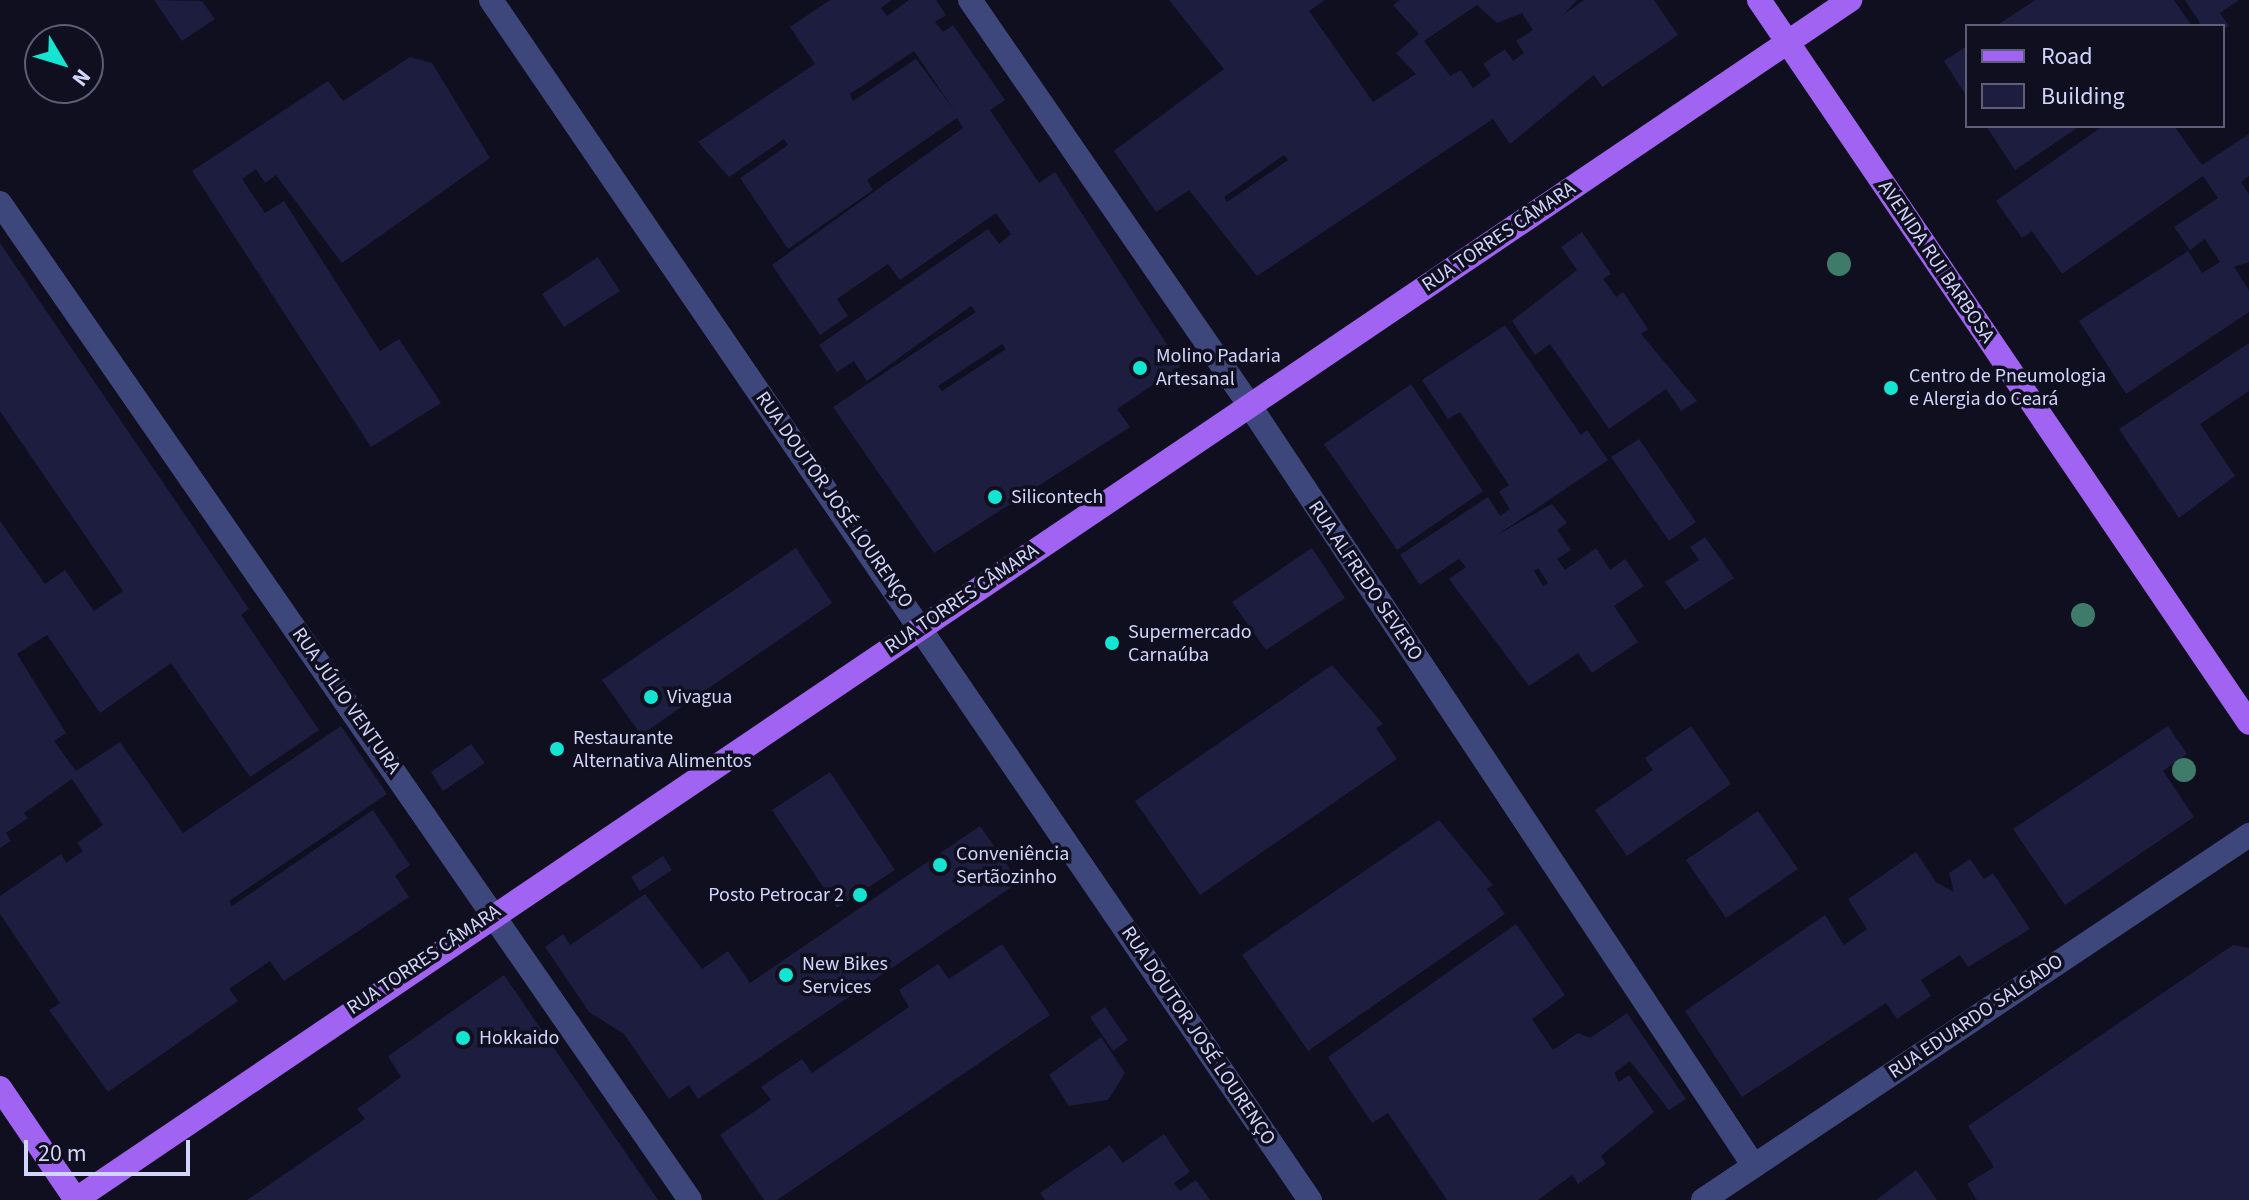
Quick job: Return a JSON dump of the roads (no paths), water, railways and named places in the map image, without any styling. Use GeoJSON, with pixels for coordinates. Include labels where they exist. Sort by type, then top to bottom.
{"type":"FeatureCollection","features":[{"type":"Feature","properties":{"kind":"main road","name":"AVENIDA RUI BARBOSA"},"geometry":{"type":"LineString","coordinates":[[1759,0],[2249,723]]}},
{"type":"Feature","properties":{"kind":"main road","name":"RUA TORRES CÂMARA"},"geometry":{"type":"LineString","coordinates":[[76,1200],[493,912],[1850,0]]}},
{"type":"Feature","properties":{"kind":"main road"},"geometry":{"type":"LineString","coordinates":[[0,1088],[76,1200]]}},
{"type":"Feature","properties":{"kind":"street","name":"RUA DOUTOR JOSÉ LOURENÇO"},"geometry":{"type":"LineString","coordinates":[[491,0],[922,626],[1310,1200]]}},
{"type":"Feature","properties":{"kind":"street","name":"RUA ALFREDO SEVERO"},"geometry":{"type":"LineString","coordinates":[[970,0],[1250,406],[1754,1166]]}},
{"type":"Feature","properties":{"kind":"street","name":"RUA JÚLIO VENTURA"},"geometry":{"type":"LineString","coordinates":[[0,203],[690,1200]]}},
{"type":"Feature","properties":{"kind":"street","name":"RUA EDUARDO SALGADO"},"geometry":{"type":"LineString","coordinates":[[1703,1200],[2249,835]]}},
{"type":"Feature","properties":{"kind":"place","name":"Molino Padaria Artesanal"},"geometry":{"type":"Point","coordinates":[1140,368]}},
{"type":"Feature","properties":{"kind":"place","name":"Centro de Pneumologia e Alergia do Ceará"},"geometry":{"type":"Point","coordinates":[1891,388]}},
{"type":"Feature","properties":{"kind":"place","name":"Silicontech"},"geometry":{"type":"Point","coordinates":[995,497]}},
{"type":"Feature","properties":{"kind":"place","name":"Supermercado Carnaúba"},"geometry":{"type":"Point","coordinates":[1112,643]}},
{"type":"Feature","properties":{"kind":"place","name":"Vivagua"},"geometry":{"type":"Point","coordinates":[651,697]}},
{"type":"Feature","properties":{"kind":"place","name":"Restaurante Alternativa Alimentos"},"geometry":{"type":"Point","coordinates":[557,749]}},
{"type":"Feature","properties":{"kind":"place","name":"Conveniência Sertãozinho"},"geometry":{"type":"Point","coordinates":[940,865]}},
{"type":"Feature","properties":{"kind":"place","name":"Posto Petrocar 2"},"geometry":{"type":"Point","coordinates":[860,895]}},
{"type":"Feature","properties":{"kind":"place","name":"New Bikes Services"},"geometry":{"type":"Point","coordinates":[786,975]}},
{"type":"Feature","properties":{"kind":"place","name":"Hokkaido"},"geometry":{"type":"Point","coordinates":[463,1038]}}]}
